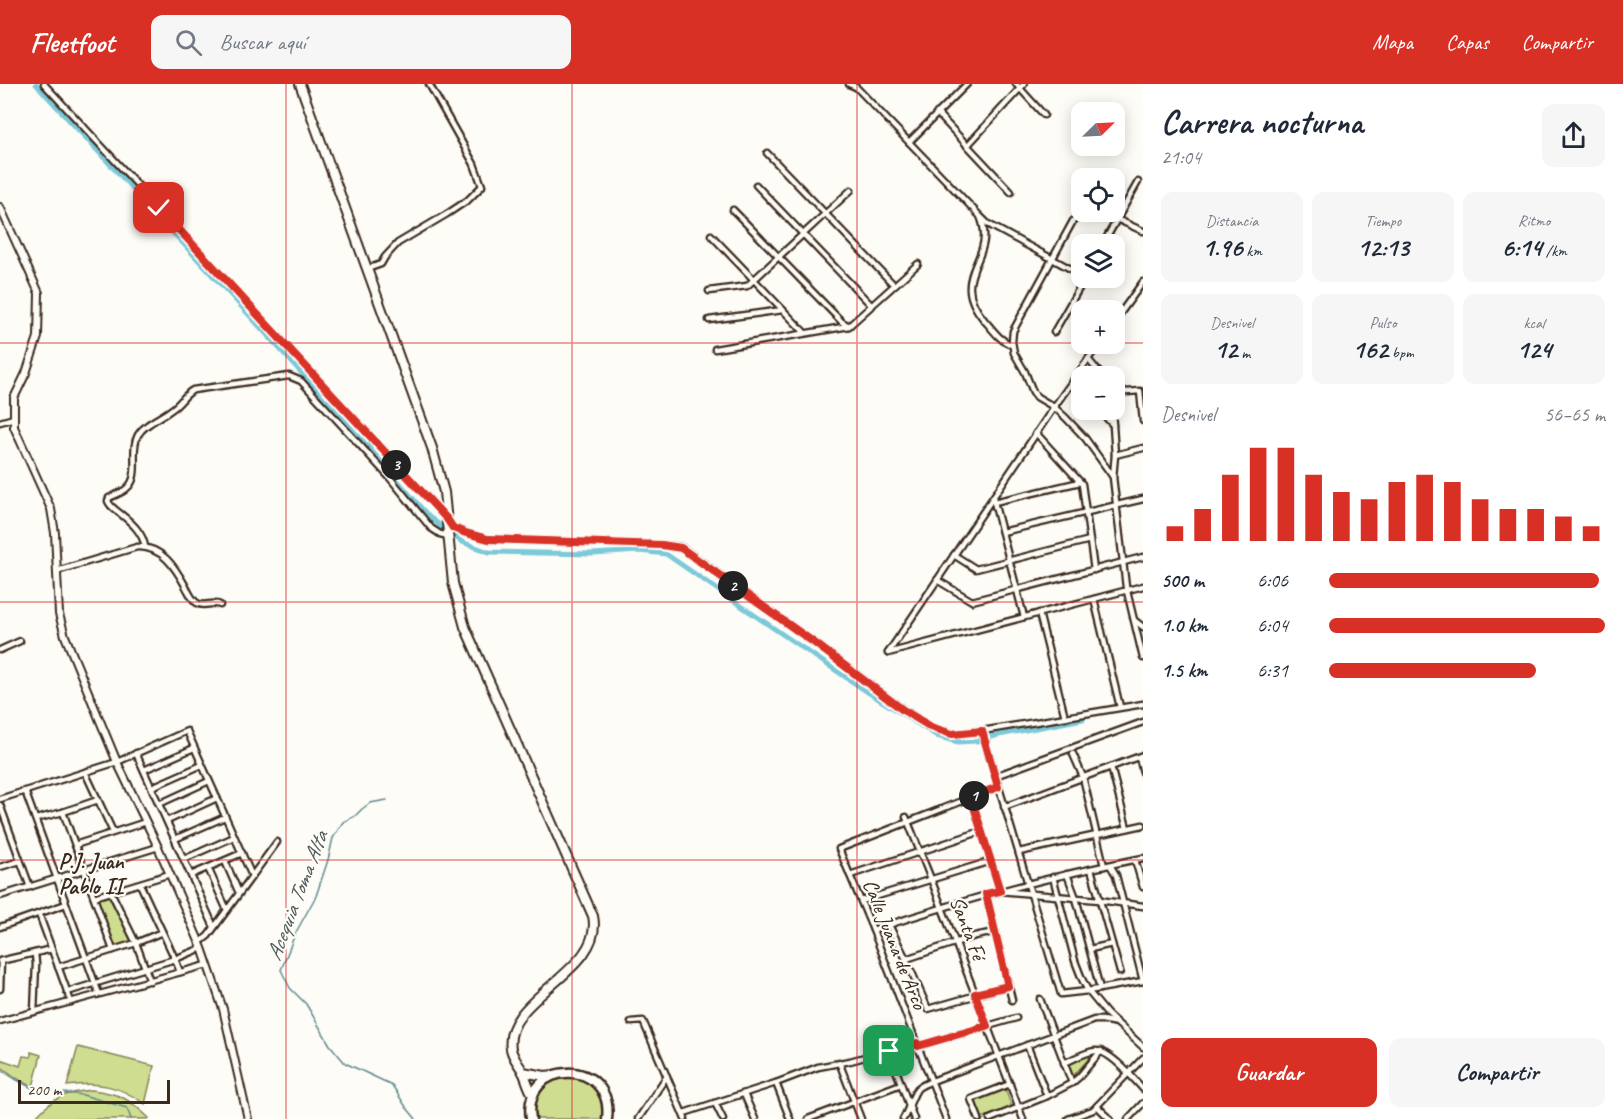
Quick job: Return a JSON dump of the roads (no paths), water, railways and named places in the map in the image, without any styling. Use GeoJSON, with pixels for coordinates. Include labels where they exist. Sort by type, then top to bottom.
{"type":"FeatureCollection","features":[{"type":"Feature","properties":{"kind":"highway"},"geometry":{"type":"LineString","coordinates":[[530,1117],[533,1095],[545,1080],[556,1074],[577,1073],[596,1083],[601,1089],[607,1102],[607,1118]]}},
{"type":"Feature","properties":{"kind":"main road"},"geometry":{"type":"LineString","coordinates":[[300,84],[441,475],[449,530],[453,583],[465,627],[588,903],[594,924],[592,938],[582,956],[525,1011],[516,1023],[511,1039],[511,1050],[533,1095]]}},
{"type":"Feature","properties":{"kind":"main road"},"geometry":{"type":"LineString","coordinates":[[523,1072],[545,1076],[556,1074]]}},
{"type":"Feature","properties":{"kind":"street"},"geometry":{"type":"LineString","coordinates":[[44,84],[449,530]]}},
{"type":"Feature","properties":{"kind":"street"},"geometry":{"type":"LineString","coordinates":[[366,269],[381,264],[398,243],[468,200],[482,186],[474,164],[429,84]]}},
{"type":"Feature","properties":{"kind":"street"},"geometry":{"type":"LineString","coordinates":[[849,84],[856,87],[988,224],[1071,269]]}},
{"type":"Feature","properties":{"kind":"street"},"geometry":{"type":"LineString","coordinates":[[909,142],[967,84]]}},
{"type":"Feature","properties":{"kind":"street"},"geometry":{"type":"LineString","coordinates":[[967,146],[1020,85],[1044,115]]}},
{"type":"Feature","properties":{"kind":"street"},"geometry":{"type":"LineString","coordinates":[[937,113],[1011,192]]}},
{"type":"Feature","properties":{"kind":"street"},"geometry":{"type":"LineString","coordinates":[[767,153],[894,285]]}},
{"type":"Feature","properties":{"kind":"street"},"geometry":{"type":"LineString","coordinates":[[1125,206],[1138,182]]}},
{"type":"Feature","properties":{"kind":"street"},"geometry":{"type":"LineString","coordinates":[[756,185],[872,306]]}},
{"type":"Feature","properties":{"kind":"street"},"geometry":{"type":"LineString","coordinates":[[709,291],[747,286],[851,190]]}},
{"type":"Feature","properties":{"kind":"street"},"geometry":{"type":"LineString","coordinates":[[0,207],[39,293],[38,337],[26,373],[14,398],[14,427],[51,509],[55,533],[59,614],[65,636],[117,762],[170,874],[200,946],[223,1009],[248,1119]]}},
{"type":"Feature","properties":{"kind":"street"},"geometry":{"type":"LineString","coordinates":[[733,210],[842,322],[849,326]]}},
{"type":"Feature","properties":{"kind":"street"},"geometry":{"type":"LineString","coordinates":[[980,216],[984,230],[984,242],[971,275],[969,291],[971,301],[993,330],[1004,341],[1012,345]]}},
{"type":"Feature","properties":{"kind":"street"},"geometry":{"type":"LineString","coordinates":[[1072,222],[1012,331],[1012,345],[1033,392],[1054,407],[1085,438],[1113,477]]}},
{"type":"Feature","properties":{"kind":"street"},"geometry":{"type":"LineString","coordinates":[[1122,222],[1143,231]]}},
{"type":"Feature","properties":{"kind":"street"},"geometry":{"type":"LineString","coordinates":[[711,236],[805,333]]}},
{"type":"Feature","properties":{"kind":"street"},"geometry":{"type":"LineString","coordinates":[[715,349],[849,326],[918,264]]}},
{"type":"Feature","properties":{"kind":"street"},"geometry":{"type":"LineString","coordinates":[[1125,307],[1143,282]]}},
{"type":"Feature","properties":{"kind":"street"},"geometry":{"type":"LineString","coordinates":[[1054,332],[1077,288]]}},
{"type":"Feature","properties":{"kind":"street"},"geometry":{"type":"LineString","coordinates":[[709,320],[783,310]]}},
{"type":"Feature","properties":{"kind":"street"},"geometry":{"type":"LineString","coordinates":[[1083,366],[1092,354]]}},
{"type":"Feature","properties":{"kind":"street"},"geometry":{"type":"LineString","coordinates":[[1088,359],[1094,366]]}},
{"type":"Feature","properties":{"kind":"street"},"geometry":{"type":"LineString","coordinates":[[145,547],[137,529],[110,506],[108,501],[109,498],[127,489],[132,481],[135,471],[135,444],[141,432],[172,410],[185,395],[193,390],[289,376],[301,381],[390,478],[431,528],[440,534],[453,528],[488,539],[662,545],[681,548],[816,644],[903,710],[931,727],[952,734],[982,731],[1143,704]]}},
{"type":"Feature","properties":{"kind":"street"},"geometry":{"type":"LineString","coordinates":[[1071,382],[994,500],[888,653],[1143,586]]}},
{"type":"Feature","properties":{"kind":"street"},"geometry":{"type":"LineString","coordinates":[[1125,392],[1140,391],[1143,421]]}},
{"type":"Feature","properties":{"kind":"street"},"geometry":{"type":"LineString","coordinates":[[0,422],[14,418]]}},
{"type":"Feature","properties":{"kind":"street"},"geometry":{"type":"LineString","coordinates":[[1108,420],[1113,425]]}},
{"type":"Feature","properties":{"kind":"street"},"geometry":{"type":"LineString","coordinates":[[1113,420],[1115,455],[1113,477],[1123,562],[1143,658]]}},
{"type":"Feature","properties":{"kind":"street"},"geometry":{"type":"LineString","coordinates":[[1036,433],[1082,484],[1094,570]]}},
{"type":"Feature","properties":{"kind":"street"},"geometry":{"type":"LineString","coordinates":[[1115,455],[1143,448]]}},
{"type":"Feature","properties":{"kind":"street"},"geometry":{"type":"LineString","coordinates":[[994,500],[1080,482]]}},
{"type":"Feature","properties":{"kind":"street"},"geometry":{"type":"LineString","coordinates":[[1002,532],[1143,499]]}},
{"type":"Feature","properties":{"kind":"street"},"geometry":{"type":"LineString","coordinates":[[994,500],[1024,617]]}},
{"type":"Feature","properties":{"kind":"street"},"geometry":{"type":"LineString","coordinates":[[954,555],[976,569],[1090,540]]}},
{"type":"Feature","properties":{"kind":"street"},"geometry":{"type":"LineString","coordinates":[[57,571],[137,547],[145,547],[163,554],[195,601],[202,605],[213,602],[220,605]]}},
{"type":"Feature","properties":{"kind":"street"},"geometry":{"type":"LineString","coordinates":[[937,580],[972,601],[1143,557]]}},
{"type":"Feature","properties":{"kind":"street"},"geometry":{"type":"LineString","coordinates":[[1094,599],[1120,707]]}},
{"type":"Feature","properties":{"kind":"street"},"geometry":{"type":"LineString","coordinates":[[1039,613],[1065,717]]}},
{"type":"Feature","properties":{"kind":"street"},"geometry":{"type":"LineString","coordinates":[[1134,620],[1143,627]]}},
{"type":"Feature","properties":{"kind":"street"},"geometry":{"type":"LineString","coordinates":[[0,650],[20,641]]}},
{"type":"Feature","properties":{"kind":"street"},"geometry":{"type":"LineString","coordinates":[[995,776],[1143,722]]}},
{"type":"Feature","properties":{"kind":"street"},"geometry":{"type":"LineString","coordinates":[[0,799],[117,762],[187,731],[252,876]]}},
{"type":"Feature","properties":{"kind":"street"},"geometry":{"type":"LineString","coordinates":[[982,731],[1061,994],[1143,981],[1116,875],[1107,865],[1096,835],[1083,777],[1073,754]]}},
{"type":"Feature","properties":{"kind":"street"},"geometry":{"type":"LineString","coordinates":[[144,770],[195,748]]}},
{"type":"Feature","properties":{"kind":"street"},"geometry":{"type":"LineString","coordinates":[[136,753],[214,927]]}},
{"type":"Feature","properties":{"kind":"street"},"geometry":{"type":"LineString","coordinates":[[1004,807],[1141,756],[1143,772]]}},
{"type":"Feature","properties":{"kind":"street"},"geometry":{"type":"LineString","coordinates":[[152,787],[202,765]]}},
{"type":"Feature","properties":{"kind":"street"},"geometry":{"type":"LineString","coordinates":[[1111,767],[1127,828]]}},
{"type":"Feature","properties":{"kind":"street"},"geometry":{"type":"LineString","coordinates":[[85,772],[113,832]]}},
{"type":"Feature","properties":{"kind":"street"},"geometry":{"type":"LineString","coordinates":[[159,804],[209,781]]}},
{"type":"Feature","properties":{"kind":"street"},"geometry":{"type":"LineString","coordinates":[[907,819],[998,787]]}},
{"type":"Feature","properties":{"kind":"street"},"geometry":{"type":"LineString","coordinates":[[25,791],[99,994]]}},
{"type":"Feature","properties":{"kind":"street"},"geometry":{"type":"LineString","coordinates":[[971,797],[1000,891]]}},
{"type":"Feature","properties":{"kind":"street"},"geometry":{"type":"LineString","coordinates":[[166,821],[217,798]]}},
{"type":"Feature","properties":{"kind":"street"},"geometry":{"type":"LineString","coordinates":[[36,819],[98,800]]}},
{"type":"Feature","properties":{"kind":"street"},"geometry":{"type":"LineString","coordinates":[[0,805],[30,887]]}},
{"type":"Feature","properties":{"kind":"street"},"geometry":{"type":"LineString","coordinates":[[63,812],[113,950]]}},
{"type":"Feature","properties":{"kind":"street"},"geometry":{"type":"LineString","coordinates":[[175,839],[225,817]]}},
{"type":"Feature","properties":{"kind":"street","name":"Calle Juana de Arco"},"geometry":{"type":"LineString","coordinates":[[907,819],[838,849],[873,930],[946,1119]]}},
{"type":"Feature","properties":{"kind":"street","name":"Santa Fé"},"geometry":{"type":"LineString","coordinates":[[907,819],[1023,1119]]}},
{"type":"Feature","properties":{"kind":"street"},"geometry":{"type":"LineString","coordinates":[[75,845],[146,822]]}},
{"type":"Feature","properties":{"kind":"street"},"geometry":{"type":"LineString","coordinates":[[1019,852],[1143,825]]}},
{"type":"Feature","properties":{"kind":"street"},"geometry":{"type":"LineString","coordinates":[[850,875],[982,831]]}},
{"type":"Feature","properties":{"kind":"street"},"geometry":{"type":"LineString","coordinates":[[184,859],[234,837]]}},
{"type":"Feature","properties":{"kind":"street"},"geometry":{"type":"LineString","coordinates":[[67,992],[175,959],[200,946],[277,842]]}},
{"type":"Feature","properties":{"kind":"street"},"geometry":{"type":"LineString","coordinates":[[0,896],[158,848]]}},
{"type":"Feature","properties":{"kind":"street"},"geometry":{"type":"LineString","coordinates":[[191,876],[242,853]]}},
{"type":"Feature","properties":{"kind":"street"},"geometry":{"type":"LineString","coordinates":[[873,930],[986,894],[1091,868],[1143,858]]}},
{"type":"Feature","properties":{"kind":"street"},"geometry":{"type":"LineString","coordinates":[[1135,860],[1143,887]]}},
{"type":"Feature","properties":{"kind":"street"},"geometry":{"type":"LineString","coordinates":[[0,867],[20,861]]}},
{"type":"Feature","properties":{"kind":"street"},"geometry":{"type":"LineString","coordinates":[[225,861],[239,893]]}},
{"type":"Feature","properties":{"kind":"street"},"geometry":{"type":"LineString","coordinates":[[861,901],[991,861]]}},
{"type":"Feature","properties":{"kind":"street"},"geometry":{"type":"LineString","coordinates":[[208,868],[227,910]]}},
{"type":"Feature","properties":{"kind":"street"},"geometry":{"type":"LineString","coordinates":[[1091,868],[1120,972]]}},
{"type":"Feature","properties":{"kind":"street"},"geometry":{"type":"LineString","coordinates":[[94,897],[170,874]]}},
{"type":"Feature","properties":{"kind":"street"},"geometry":{"type":"LineString","coordinates":[[1067,874],[1076,898],[1100,989]]}},
{"type":"Feature","properties":{"kind":"street"},"geometry":{"type":"LineString","coordinates":[[1053,877],[1075,961],[1088,991],[1107,1014],[1143,1047]]}},
{"type":"Feature","properties":{"kind":"street"},"geometry":{"type":"LineString","coordinates":[[140,884],[180,972]]}},
{"type":"Feature","properties":{"kind":"street"},"geometry":{"type":"LineString","coordinates":[[1000,891],[1143,906]]}},
{"type":"Feature","properties":{"kind":"street"},"geometry":{"type":"LineString","coordinates":[[111,892],[150,981]]}},
{"type":"Feature","properties":{"kind":"street"},"geometry":{"type":"LineString","coordinates":[[986,894],[1012,1000]]}},
{"type":"Feature","properties":{"kind":"street"},"geometry":{"type":"LineString","coordinates":[[0,927],[66,904]]}},
{"type":"Feature","properties":{"kind":"street"},"geometry":{"type":"LineString","coordinates":[[39,914],[71,1002]]}},
{"type":"Feature","properties":{"kind":"street"},"geometry":{"type":"LineString","coordinates":[[889,925],[928,1009],[1008,986]]}},
{"type":"Feature","properties":{"kind":"street"},"geometry":{"type":"LineString","coordinates":[[58,967],[135,943],[162,932]]}},
{"type":"Feature","properties":{"kind":"street"},"geometry":{"type":"LineString","coordinates":[[906,958],[995,932]]}},
{"type":"Feature","properties":{"kind":"street"},"geometry":{"type":"LineString","coordinates":[[1090,949],[1112,944]]}},
{"type":"Feature","properties":{"kind":"street"},"geometry":{"type":"LineString","coordinates":[[0,988],[1,961],[52,949]]}},
{"type":"Feature","properties":{"kind":"street"},"geometry":{"type":"LineString","coordinates":[[34,1012],[35,953]]}},
{"type":"Feature","properties":{"kind":"street"},"geometry":{"type":"LineString","coordinates":[[0,1021],[207,965]]}},
{"type":"Feature","properties":{"kind":"street"},"geometry":{"type":"LineString","coordinates":[[1040,999],[1072,1083]]}},
{"type":"Feature","properties":{"kind":"street"},"geometry":{"type":"LineString","coordinates":[[684,1113],[818,1067],[850,1061],[1016,1018]]}},
{"type":"Feature","properties":{"kind":"street"},"geometry":{"type":"LineString","coordinates":[[903,1119],[915,1092],[919,1087],[932,1081],[1094,1020],[1117,1023]]}},
{"type":"Feature","properties":{"kind":"street"},"geometry":{"type":"LineString","coordinates":[[631,1022],[643,1021],[685,1119]]}},
{"type":"Feature","properties":{"kind":"street"},"geometry":{"type":"LineString","coordinates":[[1028,1045],[1047,1096]]}},
{"type":"Feature","properties":{"kind":"street"},"geometry":{"type":"LineString","coordinates":[[889,1051],[914,1119]]}},
{"type":"Feature","properties":{"kind":"street"},"geometry":{"type":"LineString","coordinates":[[1064,1063],[1094,1051],[1101,1051],[1143,1089]]}},
{"type":"Feature","properties":{"kind":"street"},"geometry":{"type":"LineString","coordinates":[[990,1119],[1047,1096],[1072,1083],[1101,1051]]}},
{"type":"Feature","properties":{"kind":"street"},"geometry":{"type":"LineString","coordinates":[[1082,1119],[1143,1058]]}},
{"type":"Feature","properties":{"kind":"street"},"geometry":{"type":"LineString","coordinates":[[839,1062],[861,1119]]}},
{"type":"Feature","properties":{"kind":"street"},"geometry":{"type":"LineString","coordinates":[[638,1119],[667,1076]]}},
{"type":"Feature","properties":{"kind":"street"},"geometry":{"type":"LineString","coordinates":[[776,1083],[790,1119]]}},
{"type":"Feature","properties":{"kind":"street"},"geometry":{"type":"LineString","coordinates":[[808,1119],[901,1084]]}},
{"type":"Feature","properties":{"kind":"street"},"geometry":{"type":"LineString","coordinates":[[979,1119],[971,1099],[1010,1084]]}},
{"type":"Feature","properties":{"kind":"street"},"geometry":{"type":"LineString","coordinates":[[744,1094],[755,1119]]}},
{"type":"Feature","properties":{"kind":"street"},"geometry":{"type":"LineString","coordinates":[[1128,1119],[1143,1102]]}},
{"type":"Feature","properties":{"kind":"street"},"geometry":{"type":"LineString","coordinates":[[715,1103],[723,1119]]}},
{"type":"Feature","properties":{"kind":"street"},"geometry":{"type":"LineString","coordinates":[[1097,1106],[1110,1119]]}},
{"type":"Feature","properties":{"kind":"street"},"geometry":{"type":"LineString","coordinates":[[1138,1108],[1143,1113]]}},
{"type":"Feature","properties":{"kind":"street"},"geometry":{"type":"LineString","coordinates":[[1068,1119],[1087,1113]]}},
{"type":"Feature","properties":{"kind":"waterway"},"geometry":{"type":"LineString","coordinates":[[36,84],[252,318],[429,517],[462,542],[489,552],[593,554],[639,551],[666,554],[869,693],[937,736],[957,742],[976,741],[1083,719]]}},
{"type":"Feature","properties":{"kind":"waterway","name":"Acequia Toma Alta"},"geometry":{"type":"LineString","coordinates":[[387,800],[370,803],[355,816],[343,822],[333,838],[316,896],[295,934],[281,970],[290,988],[306,1004],[330,1045],[345,1063],[392,1085],[416,1119]]}},
{"type":"Feature","properties":{"kind":"waterway"},"geometry":{"type":"LineString","coordinates":[[0,1069],[32,1088]]}},
{"type":"Feature","properties":{"kind":"waterway"},"geometry":{"type":"LineString","coordinates":[[37,1089],[52,1091]]}},
{"type":"Feature","properties":{"kind":"waterway"},"geometry":{"type":"LineString","coordinates":[[64,1093],[83,1095],[127,1108],[131,1119]]}},
{"type":"Feature","properties":{"kind":"district","name":"P.J. Juan Pablo II"},"geometry":{"type":"Point","coordinates":[91,874]}}]}
